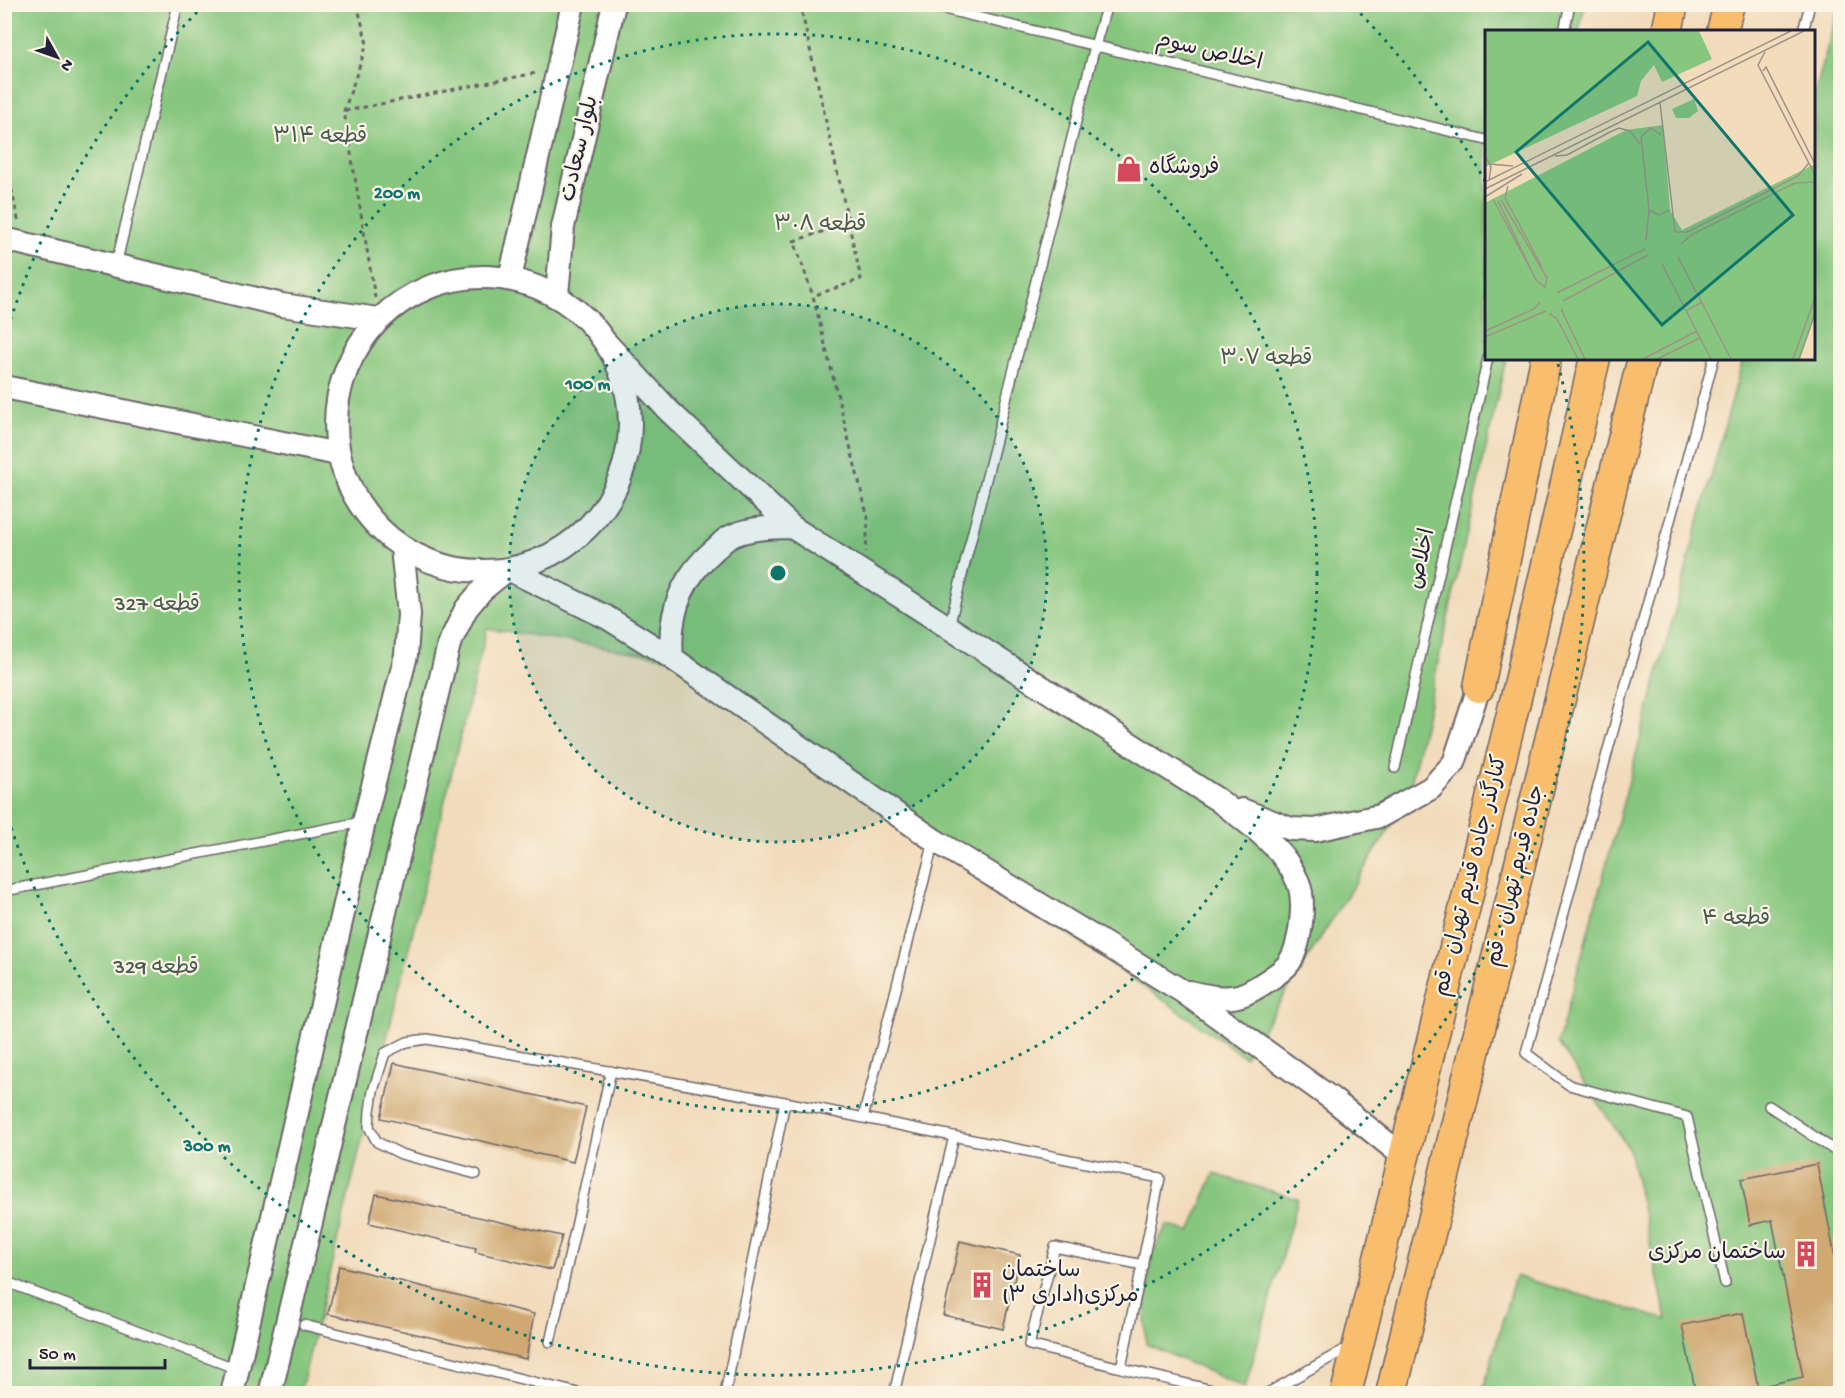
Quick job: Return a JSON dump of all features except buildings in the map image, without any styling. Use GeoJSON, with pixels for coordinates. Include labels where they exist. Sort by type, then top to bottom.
{"type":"FeatureCollection","features":[{"type":"Feature","properties":{"kind":"highway"},"geometry":{"type":"LineString","coordinates":[[1667,30],[1673,4]]}},
{"type":"Feature","properties":{"kind":"highway"},"geometry":{"type":"LineString","coordinates":[[1722,30],[1729,4]]}},
{"type":"Feature","properties":{"kind":"highway"},"geometry":{"type":"LineString","coordinates":[[1479,687],[1546,360]]}},
{"type":"Feature","properties":{"kind":"highway","name":"کنارگذر جاده قدیم تهران - قم"},"geometry":{"type":"LineString","coordinates":[[1346,1394],[1523,669],[1594,360]]}},
{"type":"Feature","properties":{"kind":"highway","name":"جاده قدیم تهران - قم"},"geometry":{"type":"LineString","coordinates":[[1391,1394],[1643,360]]}},
{"type":"Feature","properties":{"kind":"street","name":"بلوار سعادت"},"geometry":{"type":"LineString","coordinates":[[510,278],[573,4]]}},
{"type":"Feature","properties":{"kind":"street","name":"بلوار سعادت"},"geometry":{"type":"LineString","coordinates":[[557,296],[563,227],[614,4]]}},
{"type":"Feature","properties":{"kind":"street"},"geometry":{"type":"LineString","coordinates":[[14,241],[282,305],[378,319]]}},
{"type":"Feature","properties":{"kind":"street"},"geometry":{"type":"LineString","coordinates":[[607,344],[626,388],[630,436],[618,483],[592,523],[554,553],[508,569],[473,571],[438,565],[402,548],[373,523],[351,491],[338,454],[335,417],[341,382],[356,348],[378,319],[417,291],[463,277],[510,278],[535,285],[557,296],[585,317],[669,411],[792,526],[1218,801],[1259,832],[1281,854],[1299,884],[1302,914],[1299,939],[1288,964],[1266,981],[1242,995],[1218,998],[1182,991]]}},
{"type":"Feature","properties":{"kind":"street"},"geometry":{"type":"LineString","coordinates":[[4,387],[338,454]]}},
{"type":"Feature","properties":{"kind":"street"},"geometry":{"type":"LineString","coordinates":[[672,658],[670,637],[676,607],[683,585],[702,560],[728,538],[748,530],[792,526]]}},
{"type":"Feature","properties":{"kind":"street"},"geometry":{"type":"LineString","coordinates":[[232,1394],[364,822],[406,655],[409,614],[402,548]]}},
{"type":"Feature","properties":{"kind":"street"},"geometry":{"type":"LineString","coordinates":[[508,569],[606,617],[672,658],[934,840],[1182,991],[1332,1099],[1404,1156]]}},
{"type":"Feature","properties":{"kind":"street"},"geometry":{"type":"LineString","coordinates":[[270,1394],[449,644],[466,609],[482,590],[508,569]]}},
{"type":"Feature","properties":{"kind":"street"},"geometry":{"type":"LineString","coordinates":[[1218,801],[1291,829],[1315,830],[1380,816],[1431,788],[1454,763],[1479,687]]}},
{"type":"Feature","properties":{"kind":"lane"},"geometry":{"type":"LineString","coordinates":[[116,265],[178,4]]}},
{"type":"Feature","properties":{"kind":"lane","name":"اخلاص سوم"},"geometry":{"type":"LineString","coordinates":[[922,4],[1485,140]]}},
{"type":"Feature","properties":{"kind":"lane"},"geometry":{"type":"LineString","coordinates":[[949,627],[1107,4]]}},
{"type":"Feature","properties":{"kind":"lane"},"geometry":{"type":"LineString","coordinates":[[1564,30],[1570,4]]}},
{"type":"Feature","properties":{"kind":"lane"},"geometry":{"type":"LineString","coordinates":[[1804,30],[1810,4]]}},
{"type":"Feature","properties":{"kind":"lane","name":"اخلاص"},"geometry":{"type":"LineString","coordinates":[[1395,768],[1488,360]]}},
{"type":"Feature","properties":{"kind":"lane"},"geometry":{"type":"LineString","coordinates":[[1713,360],[1526,1053],[1569,1085],[1687,1117],[1725,1282]]}},
{"type":"Feature","properties":{"kind":"lane"},"geometry":{"type":"LineString","coordinates":[[4,891],[364,822]]}},
{"type":"Feature","properties":{"kind":"lane"},"geometry":{"type":"LineString","coordinates":[[863,1118],[934,840]]}},
{"type":"Feature","properties":{"kind":"lane"},"geometry":{"type":"LineString","coordinates":[[476,1174],[401,1154],[377,1142],[369,1127],[369,1111],[385,1053],[407,1042],[427,1039],[785,1102],[1160,1178],[1121,1368]]}},
{"type":"Feature","properties":{"kind":"lane"},"geometry":{"type":"LineString","coordinates":[[550,1342],[610,1071]]}},
{"type":"Feature","properties":{"kind":"lane"},"geometry":{"type":"LineString","coordinates":[[725,1394],[785,1102]]}},
{"type":"Feature","properties":{"kind":"lane"},"geometry":{"type":"LineString","coordinates":[[1769,1106],[1840,1154]]}},
{"type":"Feature","properties":{"kind":"lane"},"geometry":{"type":"LineString","coordinates":[[894,1394],[954,1136]]}},
{"type":"Feature","properties":{"kind":"lane"},"geometry":{"type":"LineString","coordinates":[[1143,1264],[1055,1246],[1029,1345],[1229,1394]]}},
{"type":"Feature","properties":{"kind":"lane"},"geometry":{"type":"LineString","coordinates":[[4,1281],[237,1369]]}},
{"type":"Feature","properties":{"kind":"lane"},"geometry":{"type":"LineString","coordinates":[[304,1325],[582,1394]]}},
{"type":"Feature","properties":{"kind":"lane"},"geometry":{"type":"LineString","coordinates":[[1266,1394],[1359,1342]]}},
{"type":"Feature","properties":{"kind":"path"},"geometry":{"type":"LineString","coordinates":[[4,11],[12,9],[11,4]]}},
{"type":"Feature","properties":{"kind":"path"},"geometry":{"type":"LineString","coordinates":[[357,4],[367,44],[344,111],[378,319]]}},
{"type":"Feature","properties":{"kind":"path"},"geometry":{"type":"LineString","coordinates":[[801,4],[861,279],[813,296]]}},
{"type":"Feature","properties":{"kind":"path"},"geometry":{"type":"LineString","coordinates":[[344,111],[558,69]]}},
{"type":"Feature","properties":{"kind":"path"},"geometry":{"type":"LineString","coordinates":[[4,154],[14,241]]}},
{"type":"Feature","properties":{"kind":"path"},"geometry":{"type":"LineString","coordinates":[[849,223],[794,241],[813,296],[868,518],[864,573]]}},
{"type":"Feature","properties":{"kind":"green space"},"geometry":{"type":"Polygon","coordinates":[[[4,5],[1585,5],[1579,30],[1485,30],[1485,360],[1506,360],[1407,801],[1245,1057],[672,658],[487,628],[300,1393],[5,1393],[4,5]]]}},
{"type":"Feature","properties":{"kind":"green space","name":"قطعه ۴"},"geometry":{"type":"Polygon","coordinates":[[[1840,5],[1840,1393],[1482,1394],[1515,1276],[1667,1320],[1629,1149],[1558,1043],[1743,360],[1815,360],[1815,93],[1840,5]]]}},
{"type":"Feature","properties":{"kind":"green space"},"geometry":{"type":"Polygon","coordinates":[[[1214,1174],[1298,1199],[1245,1388],[1146,1344],[1145,1307],[1152,1253],[1167,1225],[1190,1232],[1214,1174]]]}},
{"type":"Feature","properties":{"kind":"place","name":"فروشگاه"},"geometry":{"type":"Point","coordinates":[1129,169]}},
{"type":"Feature","properties":{"kind":"place","name":"ساختمان مرکزی"},"geometry":{"type":"Point","coordinates":[1806,1254]}},
{"type":"Feature","properties":{"kind":"place","name":"ساختمان مرکزی(اداری ۳)"},"geometry":{"type":"Point","coordinates":[982,1285]}},
{"type":"Feature","properties":{"kind":"park label","name":"قطعه ۳۱۴"},"geometry":{"type":"Point","coordinates":[320,138]}},
{"type":"Feature","properties":{"kind":"park label","name":"قطعه ۳۰۸"},"geometry":{"type":"Point","coordinates":[820,226]}},
{"type":"Feature","properties":{"kind":"park label","name":"قطعه ۳۰۷"},"geometry":{"type":"Point","coordinates":[1266,360]}},
{"type":"Feature","properties":{"kind":"park label","name":"قطعه 327"},"geometry":{"type":"Point","coordinates":[157,606]}},
{"type":"Feature","properties":{"kind":"park label","name":"قطعه 329"},"geometry":{"type":"Point","coordinates":[156,969]}}]}
